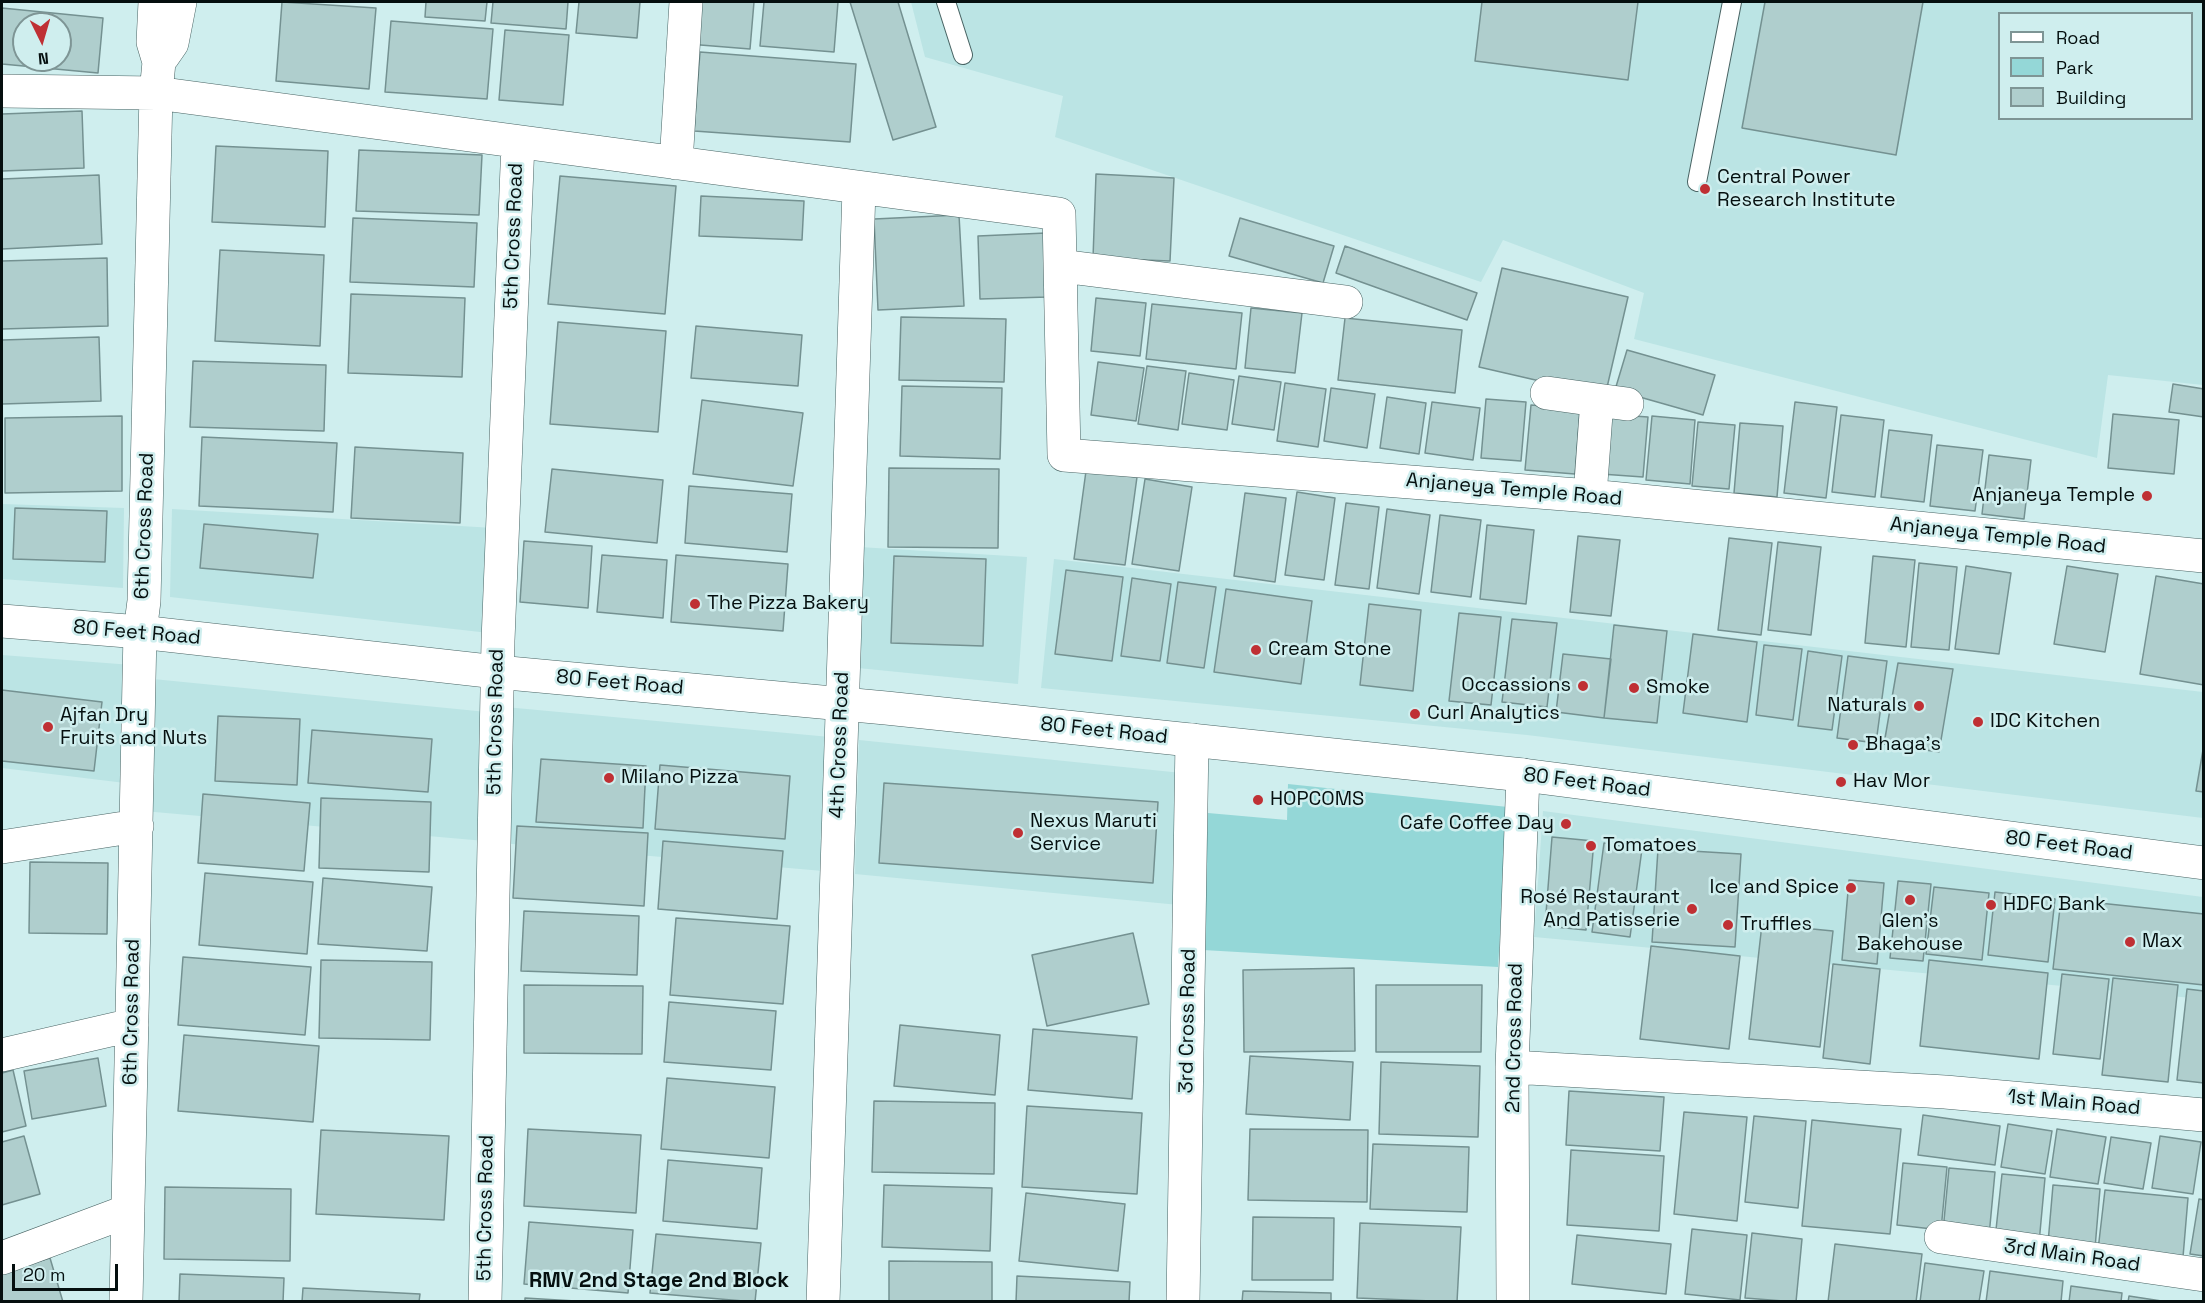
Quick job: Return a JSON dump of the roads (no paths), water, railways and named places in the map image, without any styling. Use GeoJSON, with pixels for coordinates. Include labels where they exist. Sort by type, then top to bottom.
{"type":"FeatureCollection","features":[{"type":"Feature","properties":{"kind":"street","name":"6th Cross Road"},"geometry":{"type":"LineString","coordinates":[[126,1302],[140,632],[144,601],[157,78],[153,42],[155,2]]}},
{"type":"Feature","properties":{"kind":"street"},"geometry":{"type":"LineString","coordinates":[[157,78],[172,44],[180,2]]}},
{"type":"Feature","properties":{"kind":"street"},"geometry":{"type":"LineString","coordinates":[[676,164],[686,2]]}},
{"type":"Feature","properties":{"kind":"street"},"geometry":{"type":"LineString","coordinates":[[2,91],[157,78],[518,142],[859,189]]}},
{"type":"Feature","properties":{"kind":"street","name":"5th Cross Road"},"geometry":{"type":"LineString","coordinates":[[485,1302],[497,672],[518,142]]}},
{"type":"Feature","properties":{"kind":"street","name":"Anjaneya Temple Road"},"geometry":{"type":"LineString","coordinates":[[859,189],[1059,214],[1064,455],[1590,496],[2204,556]]}},
{"type":"Feature","properties":{"kind":"street","name":"4th Cross Road"},"geometry":{"type":"LineString","coordinates":[[823,1302],[859,189]]}},
{"type":"Feature","properties":{"kind":"street"},"geometry":{"type":"LineString","coordinates":[[1061,266],[1346,302]]}},
{"type":"Feature","properties":{"kind":"street"},"geometry":{"type":"LineString","coordinates":[[1548,393],[1612,402],[1590,496]]}},
{"type":"Feature","properties":{"kind":"street","name":"80 Feet Road"},"geometry":{"type":"LineString","coordinates":[[2,621],[140,632],[497,672],[842,704],[1523,775],[2204,863]]}},
{"type":"Feature","properties":{"kind":"street","name":"3rd Cross Road"},"geometry":{"type":"LineString","coordinates":[[1183,1302],[1192,740]]}},
{"type":"Feature","properties":{"kind":"street","name":"2nd Cross Road"},"geometry":{"type":"LineString","coordinates":[[1514,1302],[1512,1067],[1523,775]]}},
{"type":"Feature","properties":{"kind":"street"},"geometry":{"type":"LineString","coordinates":[[2,847],[137,826]]}},
{"type":"Feature","properties":{"kind":"street"},"geometry":{"type":"LineString","coordinates":[[2,1055],[132,1024]]}},
{"type":"Feature","properties":{"kind":"street","name":"1st Main Road"},"geometry":{"type":"LineString","coordinates":[[1512,1067],[1945,1092],[2204,1114]]}},
{"type":"Feature","properties":{"kind":"street"},"geometry":{"type":"LineString","coordinates":[[2,1258],[128,1211]]}},
{"type":"Feature","properties":{"kind":"street","name":"3rd Main Road"},"geometry":{"type":"LineString","coordinates":[[1941,1238],[2204,1275]]}},
{"type":"Feature","properties":{"kind":"lane"},"geometry":{"type":"LineString","coordinates":[[946,2],[963,56]]}},
{"type":"Feature","properties":{"kind":"lane"},"geometry":{"type":"LineString","coordinates":[[1697,182],[1731,2]]}},
{"type":"Feature","properties":{"kind":"place","name":"Central Power Research Institute"},"geometry":{"type":"Point","coordinates":[1705,189]}},
{"type":"Feature","properties":{"kind":"place","name":"Anjaneya Temple"},"geometry":{"type":"Point","coordinates":[2147,496]}},
{"type":"Feature","properties":{"kind":"place","name":"The Pizza Bakery"},"geometry":{"type":"Point","coordinates":[695,604]}},
{"type":"Feature","properties":{"kind":"place","name":"Cream Stone"},"geometry":{"type":"Point","coordinates":[1256,650]}},
{"type":"Feature","properties":{"kind":"place","name":"Occassions"},"geometry":{"type":"Point","coordinates":[1583,686]}},
{"type":"Feature","properties":{"kind":"place","name":"Smoke"},"geometry":{"type":"Point","coordinates":[1634,688]}},
{"type":"Feature","properties":{"kind":"place","name":"Naturals"},"geometry":{"type":"Point","coordinates":[1919,706]}},
{"type":"Feature","properties":{"kind":"place","name":"Curl Analytics"},"geometry":{"type":"Point","coordinates":[1415,714]}},
{"type":"Feature","properties":{"kind":"place","name":"IDC Kitchen"},"geometry":{"type":"Point","coordinates":[1978,722]}},
{"type":"Feature","properties":{"kind":"place","name":"Ajfan Dry Fruits and Nuts"},"geometry":{"type":"Point","coordinates":[48,727]}},
{"type":"Feature","properties":{"kind":"place","name":"Bhaga's"},"geometry":{"type":"Point","coordinates":[1853,745]}},
{"type":"Feature","properties":{"kind":"place","name":"Milano Pizza"},"geometry":{"type":"Point","coordinates":[609,778]}},
{"type":"Feature","properties":{"kind":"place","name":"Hav Mor"},"geometry":{"type":"Point","coordinates":[1841,782]}},
{"type":"Feature","properties":{"kind":"place","name":"HOPCOMS"},"geometry":{"type":"Point","coordinates":[1258,800]}},
{"type":"Feature","properties":{"kind":"place","name":"Cafe Coffee Day"},"geometry":{"type":"Point","coordinates":[1566,824]}},
{"type":"Feature","properties":{"kind":"place","name":"Nexus Maruti Service"},"geometry":{"type":"Point","coordinates":[1018,833]}},
{"type":"Feature","properties":{"kind":"place","name":"Tomatoes"},"geometry":{"type":"Point","coordinates":[1591,846]}},
{"type":"Feature","properties":{"kind":"place","name":"Ice and Spice"},"geometry":{"type":"Point","coordinates":[1851,888]}},
{"type":"Feature","properties":{"kind":"place","name":"Glen's Bakehouse"},"geometry":{"type":"Point","coordinates":[1910,900]}},
{"type":"Feature","properties":{"kind":"place","name":"HDFC Bank"},"geometry":{"type":"Point","coordinates":[1991,905]}},
{"type":"Feature","properties":{"kind":"place","name":"Rosé Restaurant And Patisserie"},"geometry":{"type":"Point","coordinates":[1692,909]}},
{"type":"Feature","properties":{"kind":"place","name":"Truffles"},"geometry":{"type":"Point","coordinates":[1728,925]}},
{"type":"Feature","properties":{"kind":"place","name":"Max"},"geometry":{"type":"Point","coordinates":[2130,942]}},
{"type":"Feature","properties":{"kind":"district","name":"RMV 2nd Stage 2nd Block"},"geometry":{"type":"Point","coordinates":[659,1281]}}]}
